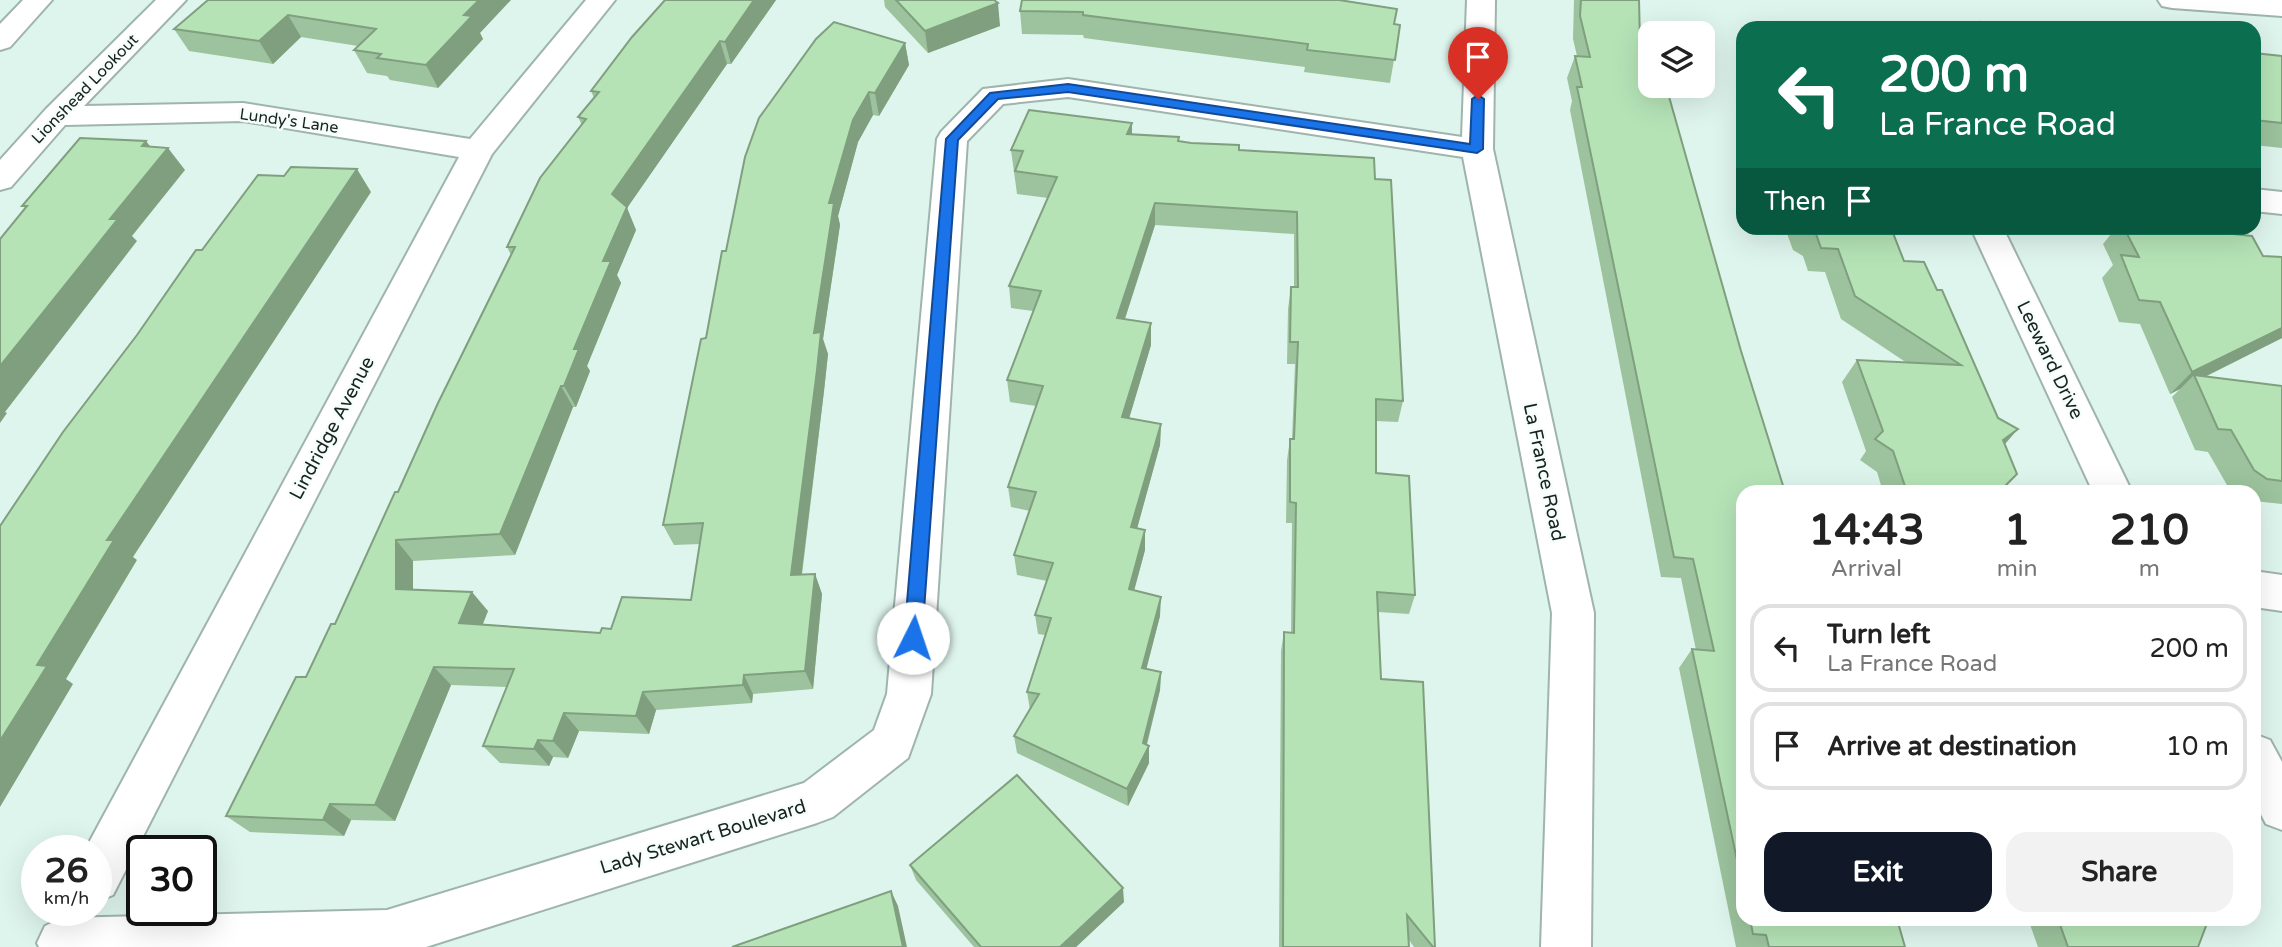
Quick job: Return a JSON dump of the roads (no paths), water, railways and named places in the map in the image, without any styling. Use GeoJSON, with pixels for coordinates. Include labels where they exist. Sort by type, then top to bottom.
{"type":"FeatureCollection","features":[{"type":"Feature","properties":{"kind":"street"},"geometry":{"type":"LineString","coordinates":[[0,41],[38,0]]}},
{"type":"Feature","properties":{"kind":"street","name":"Lionshead Lookout"},"geometry":{"type":"LineString","coordinates":[[0,180],[57,116],[172,0]]}},
{"type":"Feature","properties":{"kind":"street","name":"Lindridge Avenue"},"geometry":{"type":"LineString","coordinates":[[112,848],[478,150],[601,0]]}},
{"type":"Feature","properties":{"kind":"street","name":"La France Road"},"geometry":{"type":"LineString","coordinates":[[1480,0],[1477,149],[1573,613],[1566,947]]}},
{"type":"Feature","properties":{"kind":"street"},"geometry":{"type":"LineString","coordinates":[[2172,0],[2282,8]]}},
{"type":"Feature","properties":{"kind":"street","name":"Lady Stewart Boulevard"},"geometry":{"type":"LineString","coordinates":[[67,933],[387,935],[817,801],[892,743],[909,694],[952,139],[994,96],[1068,88],[1477,149]]}},
{"type":"Feature","properties":{"kind":"street","name":"Lundy's Lane"},"geometry":{"type":"LineString","coordinates":[[57,116],[243,112],[478,150]]}},
{"type":"Feature","properties":{"kind":"street"},"geometry":{"type":"LineString","coordinates":[[2261,201],[2282,203]]}},
{"type":"Feature","properties":{"kind":"street","name":"Leeward Drive"},"geometry":{"type":"LineString","coordinates":[[1990,235],[2110,485]]}},
{"type":"Feature","properties":{"kind":"street"},"geometry":{"type":"LineString","coordinates":[[2261,590],[2282,593]]}},
{"type":"Feature","properties":{"kind":"street"},"geometry":{"type":"LineString","coordinates":[[2261,768],[2282,808]]}}]}
